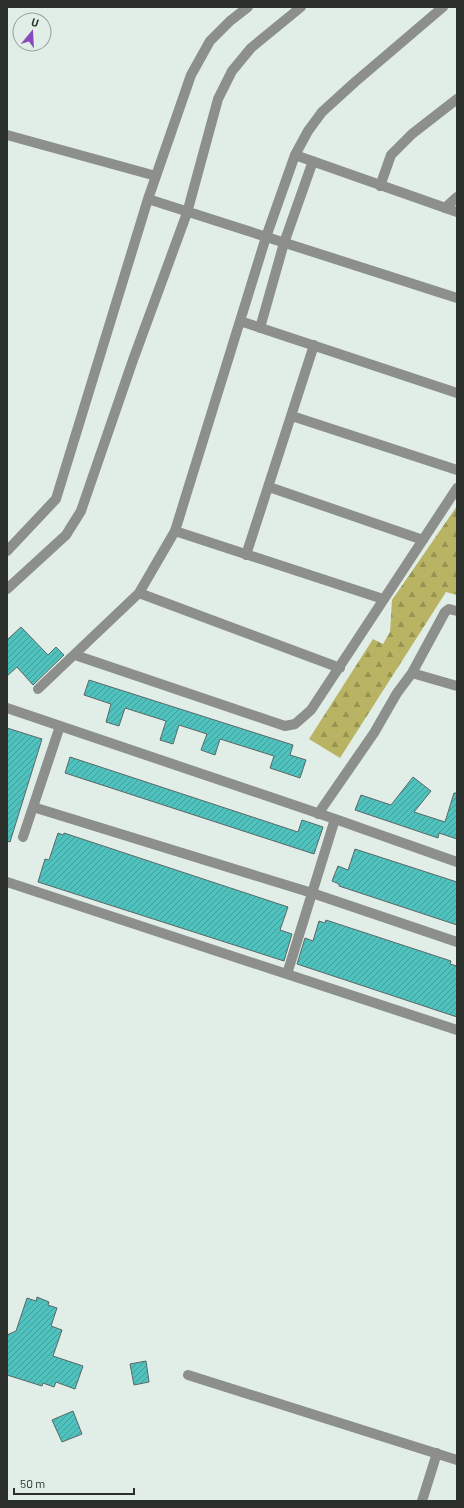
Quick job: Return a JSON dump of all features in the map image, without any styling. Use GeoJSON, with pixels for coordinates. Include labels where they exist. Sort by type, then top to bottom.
{"type":"FeatureCollection","features":[{"type":"Feature","properties":{"kind":"street"},"geometry":{"type":"LineString","coordinates":[[9,546],[56,499],[148,199],[191,75],[210,41],[230,21],[248,7]]}},
{"type":"Feature","properties":{"kind":"street"},"geometry":{"type":"LineString","coordinates":[[7,589],[66,535],[81,511],[133,360],[187,213],[218,99],[232,71],[251,48],[301,7]]}},
{"type":"Feature","properties":{"kind":"street"},"geometry":{"type":"LineString","coordinates":[[38,689],[139,593],[175,531],[266,237],[295,155],[308,131],[322,112],[443,7]]}},
{"type":"Feature","properties":{"kind":"street"},"geometry":{"type":"LineString","coordinates":[[380,186],[391,155],[412,134],[457,99]]}},
{"type":"Feature","properties":{"kind":"street"},"geometry":{"type":"LineString","coordinates":[[7,135],[156,176]]}},
{"type":"Feature","properties":{"kind":"street"},"geometry":{"type":"LineString","coordinates":[[295,155],[457,212]]}},
{"type":"Feature","properties":{"kind":"street"},"geometry":{"type":"LineString","coordinates":[[260,328],[284,243],[313,162]]}},
{"type":"Feature","properties":{"kind":"street"},"geometry":{"type":"LineString","coordinates":[[445,208],[457,197]]}},
{"type":"Feature","properties":{"kind":"street"},"geometry":{"type":"LineString","coordinates":[[148,199],[187,213],[457,298]]}},
{"type":"Feature","properties":{"kind":"street"},"geometry":{"type":"LineString","coordinates":[[240,321],[457,393]]}},
{"type":"Feature","properties":{"kind":"street"},"geometry":{"type":"LineString","coordinates":[[246,555],[314,345]]}},
{"type":"Feature","properties":{"kind":"street"},"geometry":{"type":"LineString","coordinates":[[292,416],[457,470]]}},
{"type":"Feature","properties":{"kind":"street"},"geometry":{"type":"LineString","coordinates":[[269,487],[423,540]]}},
{"type":"Feature","properties":{"kind":"street"},"geometry":{"type":"LineString","coordinates":[[75,655],[285,726],[295,724],[311,710],[340,668],[383,599],[457,488]]}},
{"type":"Feature","properties":{"kind":"street"},"geometry":{"type":"LineString","coordinates":[[175,531],[383,599]]}},
{"type":"Feature","properties":{"kind":"street"},"geometry":{"type":"LineString","coordinates":[[139,593],[340,668]]}},
{"type":"Feature","properties":{"kind":"street"},"geometry":{"type":"LineString","coordinates":[[318,814],[374,733],[397,693],[412,673],[445,612],[449,609],[457,611]]}},
{"type":"Feature","properties":{"kind":"street"},"geometry":{"type":"LineString","coordinates":[[412,673],[457,686]]}},
{"type":"Feature","properties":{"kind":"street"},"geometry":{"type":"LineString","coordinates":[[7,708],[457,862]]}},
{"type":"Feature","properties":{"kind":"street"},"geometry":{"type":"LineString","coordinates":[[23,837],[60,726]]}},
{"type":"Feature","properties":{"kind":"street"},"geometry":{"type":"LineString","coordinates":[[34,807],[312,893],[457,942]]}},
{"type":"Feature","properties":{"kind":"street"},"geometry":{"type":"LineString","coordinates":[[287,974],[335,819]]}},
{"type":"Feature","properties":{"kind":"street"},"geometry":{"type":"LineString","coordinates":[[7,882],[457,1030]]}},
{"type":"Feature","properties":{"kind":"street"},"geometry":{"type":"LineString","coordinates":[[188,1375],[457,1460]]}},
{"type":"Feature","properties":{"kind":"street"},"geometry":{"type":"LineString","coordinates":[[422,1501],[437,1453]]}},
{"type":"Feature","properties":{"kind":"green space"},"geometry":{"type":"Polygon","coordinates":[[[457,506],[457,595],[446,592],[340,758],[309,739],[373,639],[383,644],[390,632],[392,600],[457,506]]]}},
{"type":"Feature","properties":{"kind":"building"},"geometry":{"type":"Polygon","coordinates":[[[21,627],[48,655],[56,647],[64,655],[33,685],[17,667],[7,676],[7,640],[21,627]]]}},
{"type":"Feature","properties":{"kind":"building"},"geometry":{"type":"Polygon","coordinates":[[[89,680],[293,745],[290,755],[306,760],[300,778],[270,768],[274,756],[220,739],[215,755],[201,750],[207,734],[179,725],[173,744],[160,740],[166,721],[125,708],[119,726],[106,722],[111,704],[84,695],[89,680]]]}},
{"type":"Feature","properties":{"kind":"building"},"geometry":{"type":"Polygon","coordinates":[[[7,728],[42,739],[10,842],[7,841],[7,728]]]}},
{"type":"Feature","properties":{"kind":"building"},"geometry":{"type":"Polygon","coordinates":[[[70,757],[298,832],[302,820],[323,827],[314,854],[65,773],[70,757]]]}},
{"type":"Feature","properties":{"kind":"building"},"geometry":{"type":"Polygon","coordinates":[[[413,777],[431,791],[414,812],[445,822],[454,793],[457,793],[457,839],[439,833],[438,838],[355,810],[361,795],[391,805],[413,777]]]}},
{"type":"Feature","properties":{"kind":"building"},"geometry":{"type":"Polygon","coordinates":[[[58,833],[63,835],[64,833],[288,907],[280,930],[292,934],[284,961],[38,882],[45,859],[49,860],[58,833]]]}},
{"type":"Feature","properties":{"kind":"building"},"geometry":{"type":"Polygon","coordinates":[[[355,849],[457,882],[457,925],[339,886],[339,884],[332,881],[338,866],[348,870],[355,849]]]}},
{"type":"Feature","properties":{"kind":"building"},"geometry":{"type":"Polygon","coordinates":[[[326,920],[451,961],[450,964],[457,966],[457,1017],[297,964],[305,938],[313,941],[319,921],[325,923],[326,920]]]}},
{"type":"Feature","properties":{"kind":"building"},"geometry":{"type":"Polygon","coordinates":[[[37,1297],[49,1302],[48,1305],[57,1308],[51,1326],[62,1330],[53,1356],[83,1366],[75,1389],[56,1382],[54,1387],[43,1383],[42,1386],[7,1375],[7,1335],[16,1331],[27,1298],[36,1301],[37,1297]]]}},
{"type":"Feature","properties":{"kind":"building"},"geometry":{"type":"Polygon","coordinates":[[[146,1361],[149,1382],[134,1385],[130,1364],[146,1361]]]}},
{"type":"Feature","properties":{"kind":"building"},"geometry":{"type":"Polygon","coordinates":[[[73,1411],[82,1434],[62,1442],[52,1420],[73,1411]]]}}]}
